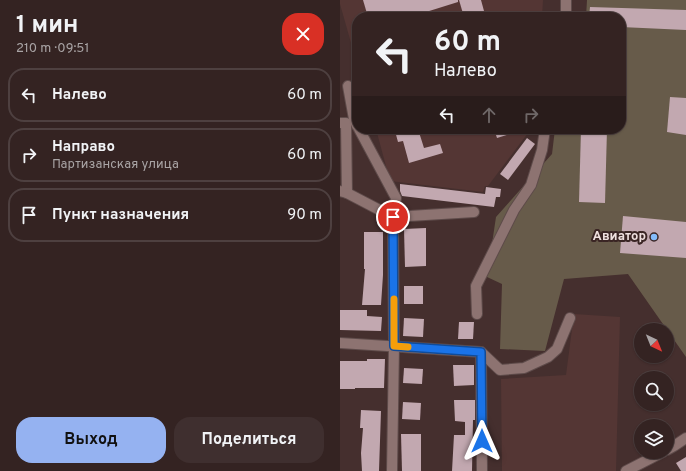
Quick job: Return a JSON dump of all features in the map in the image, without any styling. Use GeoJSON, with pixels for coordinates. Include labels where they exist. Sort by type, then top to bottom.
{"type":"FeatureCollection","features":[{"type":"Feature","properties":{"kind":"street"},"geometry":{"type":"LineString","coordinates":[[566,0],[566,12]]}},
{"type":"Feature","properties":{"kind":"street"},"geometry":{"type":"LineString","coordinates":[[348,86],[352,108]]}},
{"type":"Feature","properties":{"kind":"street"},"geometry":{"type":"LineString","coordinates":[[340,123],[346,123],[344,192],[393,217],[474,212]]}},
{"type":"Feature","properties":{"kind":"street"},"geometry":{"type":"LineString","coordinates":[[362,134],[396,198],[393,217],[394,346],[392,471]]}},
{"type":"Feature","properties":{"kind":"street"},"geometry":{"type":"LineString","coordinates":[[477,314],[476,286],[514,210],[531,184],[542,150],[544,134]]}},
{"type":"Feature","properties":{"kind":"street"},"geometry":{"type":"LineString","coordinates":[[340,343],[481,352],[500,370],[524,368],[548,357],[557,349],[570,318]]}},
{"type":"Feature","properties":{"kind":"street"},"geometry":{"type":"LineString","coordinates":[[481,352],[482,471]]}},
{"type":"Feature","properties":{"kind":"street"},"geometry":{"type":"LineString","coordinates":[[674,446],[686,438]]}},
{"type":"Feature","properties":{"kind":"street"},"geometry":{"type":"LineString","coordinates":[[626,471],[649,459]]}},
{"type":"Feature","properties":{"kind":"shaded area"},"geometry":{"type":"Polygon","coordinates":[[[340,0],[543,0],[542,12],[352,12],[352,46],[340,0]]]}},
{"type":"Feature","properties":{"kind":"shaded area"},"geometry":{"type":"Polygon","coordinates":[[[587,0],[686,0],[686,357],[674,340],[674,323],[662,323],[628,274],[564,279],[545,351],[500,349],[502,284],[487,277],[496,217],[552,154],[554,134],[626,134],[626,12],[586,12],[587,0]]]}},
{"type":"Feature","properties":{"kind":"shaded area"},"geometry":{"type":"Polygon","coordinates":[[[377,134],[527,134],[488,186],[485,186],[483,192],[390,181],[377,134]]]}},
{"type":"Feature","properties":{"kind":"shaded area"},"geometry":{"type":"Polygon","coordinates":[[[574,314],[620,317],[616,471],[502,471],[501,379],[566,375],[574,314]]]}},
{"type":"Feature","properties":{"kind":"building"},"geometry":{"type":"Polygon","coordinates":[[[363,0],[458,0],[458,2],[426,12],[367,12],[363,0]]]}},
{"type":"Feature","properties":{"kind":"building"},"geometry":{"type":"Polygon","coordinates":[[[459,0],[481,0],[484,11],[463,12],[459,0]]]}},
{"type":"Feature","properties":{"kind":"building"},"geometry":{"type":"Polygon","coordinates":[[[590,7],[686,10],[686,30],[626,27],[626,12],[590,12],[590,7]]]}},
{"type":"Feature","properties":{"kind":"building"},"geometry":{"type":"Polygon","coordinates":[[[670,97],[686,98],[686,135],[667,132],[670,97]]]}},
{"type":"Feature","properties":{"kind":"building"},"geometry":{"type":"Polygon","coordinates":[[[396,134],[420,134],[424,148],[440,144],[443,153],[409,163],[403,141],[398,142],[396,134]]]}},
{"type":"Feature","properties":{"kind":"building"},"geometry":{"type":"Polygon","coordinates":[[[496,134],[510,134],[497,138],[496,134]]]}},
{"type":"Feature","properties":{"kind":"building"},"geometry":{"type":"Polygon","coordinates":[[[581,134],[607,134],[605,203],[579,202],[581,134]]]}},
{"type":"Feature","properties":{"kind":"building"},"geometry":{"type":"Polygon","coordinates":[[[527,138],[535,144],[508,180],[500,174],[527,138]]]}},
{"type":"Feature","properties":{"kind":"building"},"geometry":{"type":"Polygon","coordinates":[[[400,184],[485,194],[486,187],[501,189],[500,197],[496,197],[494,207],[402,196],[400,184]]]}},
{"type":"Feature","properties":{"kind":"building","name":"Авиатор"},"geometry":{"type":"Polygon","coordinates":[[[623,216],[686,222],[686,258],[620,253],[623,216]]]}},
{"type":"Feature","properties":{"kind":"building"},"geometry":{"type":"Polygon","coordinates":[[[426,228],[426,266],[405,267],[404,229],[426,228]]]}},
{"type":"Feature","properties":{"kind":"building"},"geometry":{"type":"Polygon","coordinates":[[[364,232],[383,232],[381,305],[362,305],[365,269],[364,232]]]}},
{"type":"Feature","properties":{"kind":"building"},"geometry":{"type":"Polygon","coordinates":[[[404,286],[423,286],[423,304],[404,304],[404,286]]]}},
{"type":"Feature","properties":{"kind":"building"},"geometry":{"type":"Polygon","coordinates":[[[340,310],[367,310],[367,316],[382,317],[381,331],[340,330],[340,310]]]}},
{"type":"Feature","properties":{"kind":"building"},"geometry":{"type":"Polygon","coordinates":[[[404,318],[424,319],[423,337],[403,336],[404,318]]]}},
{"type":"Feature","properties":{"kind":"building"},"geometry":{"type":"Polygon","coordinates":[[[459,322],[474,322],[473,339],[458,339],[459,322]]]}},
{"type":"Feature","properties":{"kind":"building"},"geometry":{"type":"Polygon","coordinates":[[[367,359],[385,359],[384,388],[340,389],[340,361],[367,361],[367,359]]]}},
{"type":"Feature","properties":{"kind":"building"},"geometry":{"type":"Polygon","coordinates":[[[453,365],[474,365],[474,385],[454,386],[453,365]]]}},
{"type":"Feature","properties":{"kind":"building"},"geometry":{"type":"Polygon","coordinates":[[[404,368],[423,369],[422,384],[403,383],[404,368]]]}},
{"type":"Feature","properties":{"kind":"building"},"geometry":{"type":"Polygon","coordinates":[[[454,400],[475,400],[472,471],[452,471],[454,435],[465,435],[465,422],[455,421],[454,400]]]}},
{"type":"Feature","properties":{"kind":"building"},"geometry":{"type":"Polygon","coordinates":[[[403,402],[421,403],[420,420],[402,419],[403,402]]]}},
{"type":"Feature","properties":{"kind":"building"},"geometry":{"type":"Polygon","coordinates":[[[361,410],[381,411],[379,471],[362,471],[361,453],[363,428],[360,428],[361,410]]]}},
{"type":"Feature","properties":{"kind":"building"},"geometry":{"type":"Polygon","coordinates":[[[401,434],[421,434],[421,471],[402,471],[401,434]]]}},
{"type":"Feature","properties":{"kind":"building"},"geometry":{"type":"Polygon","coordinates":[[[686,457],[686,471],[681,471],[676,463],[686,457]]]}},
{"type":"Feature","properties":{"kind":"slow traffic"},"geometry":{"type":"LineString","coordinates":[[394,299],[394,346],[408,347]]}},
{"type":"Feature","properties":{"kind":"place","name":"Авиатор"},"geometry":{"type":"Point","coordinates":[654,237]}},
{"type":"Feature","properties":{"kind":"route"},"geometry":{"type":"LineString","coordinates":[[393,217],[394,346],[481,352],[482,441]]}}]}
